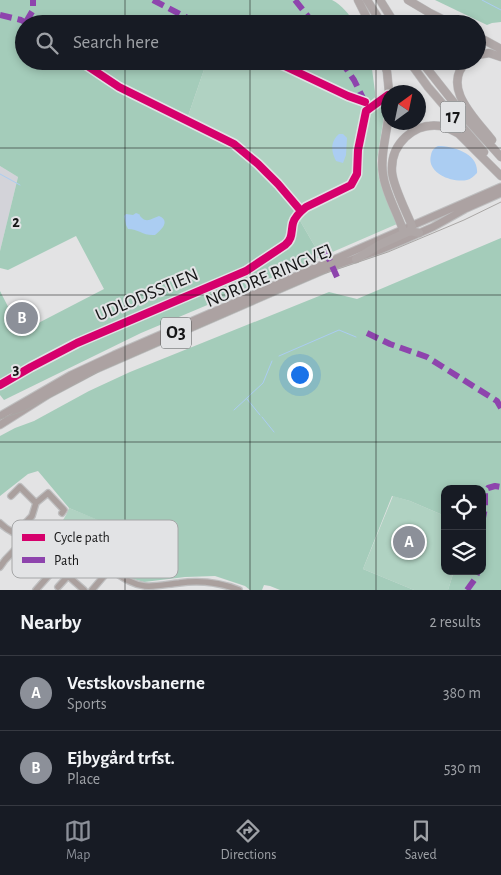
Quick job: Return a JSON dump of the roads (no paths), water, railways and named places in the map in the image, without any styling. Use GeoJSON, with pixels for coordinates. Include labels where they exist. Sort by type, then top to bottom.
{"type":"FeatureCollection","features":[{"type":"Feature","properties":{"kind":"highway"},"geometry":{"type":"LineString","coordinates":[[358,0],[366,15]]}},
{"type":"Feature","properties":{"kind":"highway"},"geometry":{"type":"LineString","coordinates":[[366,0],[376,15]]}},
{"type":"Feature","properties":{"kind":"highway"},"geometry":{"type":"LineString","coordinates":[[380,0],[389,15]]}},
{"type":"Feature","properties":{"kind":"highway"},"geometry":{"type":"LineString","coordinates":[[408,0],[434,15]]}},
{"type":"Feature","properties":{"kind":"highway"},"geometry":{"type":"LineString","coordinates":[[486,41],[501,49]]}},
{"type":"Feature","properties":{"kind":"highway"},"geometry":{"type":"LineString","coordinates":[[486,54],[501,57]]}},
{"type":"Feature","properties":{"kind":"highway"},"geometry":{"type":"LineString","coordinates":[[386,70],[388,85]]}},
{"type":"Feature","properties":{"kind":"highway","name":"17"},"geometry":{"type":"LineString","coordinates":[[416,70],[459,124],[501,170]]}},
{"type":"Feature","properties":{"kind":"highway","name":"17"},"geometry":{"type":"LineString","coordinates":[[429,70],[466,118],[501,155]]}},
{"type":"Feature","properties":{"kind":"highway"},"geometry":{"type":"LineString","coordinates":[[460,70],[457,85],[461,99],[491,138],[501,155]]}},
{"type":"Feature","properties":{"kind":"highway"},"geometry":{"type":"LineString","coordinates":[[411,229],[394,182],[392,170],[397,146],[414,130],[431,126],[442,126],[450,129],[458,134],[501,176]]}},
{"type":"Feature","properties":{"kind":"highway"},"geometry":{"type":"LineString","coordinates":[[386,130],[383,160],[390,185],[411,229]]}},
{"type":"Feature","properties":{"kind":"highway"},"geometry":{"type":"LineString","coordinates":[[356,259],[411,229]]}},
{"type":"Feature","properties":{"kind":"main road","name":"NORDRE RINGVEJ"},"geometry":{"type":"LineString","coordinates":[[1,421],[63,379],[114,354],[499,191]]}},
{"type":"Feature","properties":{"kind":"main road","name":"NORDRE RINGVEJ"},"geometry":{"type":"LineString","coordinates":[[1,421],[96,369],[328,268],[356,259]]}},
{"type":"Feature","properties":{"kind":"street"},"geometry":{"type":"LineString","coordinates":[[11,496],[20,487],[36,503]]}},
{"type":"Feature","properties":{"kind":"street"},"geometry":{"type":"LineString","coordinates":[[28,520],[32,516],[36,503],[48,493],[64,510],[62,513]]}},
{"type":"Feature","properties":{"kind":"street"},"geometry":{"type":"LineString","coordinates":[[0,523],[12,532]]}},
{"type":"Feature","properties":{"kind":"street"},"geometry":{"type":"LineString","coordinates":[[0,567],[2,562],[12,552]]}},
{"type":"Feature","properties":{"kind":"street"},"geometry":{"type":"LineString","coordinates":[[46,590],[39,588],[47,578]]}},
{"type":"Feature","properties":{"kind":"street"},"geometry":{"type":"LineString","coordinates":[[58,587],[66,578]]}},
{"type":"Feature","properties":{"kind":"street"},"geometry":{"type":"LineString","coordinates":[[70,578],[84,590]]}},
{"type":"Feature","properties":{"kind":"street"},"geometry":{"type":"LineString","coordinates":[[92,590],[102,578]]}},
{"type":"Feature","properties":{"kind":"street"},"geometry":{"type":"LineString","coordinates":[[123,578],[140,585],[164,587],[190,581],[205,581],[239,590]]}},
{"type":"Feature","properties":{"kind":"water"},"geometry":{"type":"Polygon","coordinates":[[[339,134],[343,134],[347,138],[346,155],[343,163],[336,161],[332,150],[334,140],[339,134]]]}},
{"type":"Feature","properties":{"kind":"water"},"geometry":{"type":"Polygon","coordinates":[[[438,146],[458,150],[470,156],[477,166],[477,173],[470,179],[461,181],[448,178],[436,172],[430,161],[434,148],[438,146]]]}},
{"type":"Feature","properties":{"kind":"water"},"geometry":{"type":"Polygon","coordinates":[[[136,213],[146,220],[159,216],[164,220],[164,226],[155,235],[128,229],[124,216],[136,213]]]}},
{"type":"Feature","properties":{"kind":"waterway"},"geometry":{"type":"LineString","coordinates":[[482,0],[501,10]]}},
{"type":"Feature","properties":{"kind":"waterway"},"geometry":{"type":"LineString","coordinates":[[0,174],[20,185]]}},
{"type":"Feature","properties":{"kind":"waterway"},"geometry":{"type":"LineString","coordinates":[[279,356],[339,330],[356,337]]}},
{"type":"Feature","properties":{"kind":"waterway"},"geometry":{"type":"LineString","coordinates":[[234,410],[263,383],[272,361]]}},
{"type":"Feature","properties":{"kind":"waterway"},"geometry":{"type":"LineString","coordinates":[[247,399],[260,415]]}},
{"type":"Feature","properties":{"kind":"waterway"},"geometry":{"type":"LineString","coordinates":[[262,417],[274,432]]}},
{"type":"Feature","properties":{"kind":"tram line"},"geometry":{"type":"LineString","coordinates":[[0,419],[24,411],[100,371],[276,294],[323,274],[388,252],[501,202]]}},
{"type":"Feature","properties":{"kind":"place","name":"Ejbygård trfst."},"geometry":{"type":"Point","coordinates":[22,318]}},
{"type":"Feature","properties":{"kind":"place","name":"Vestskovsbanerne"},"geometry":{"type":"Point","coordinates":[409,542]}}]}
